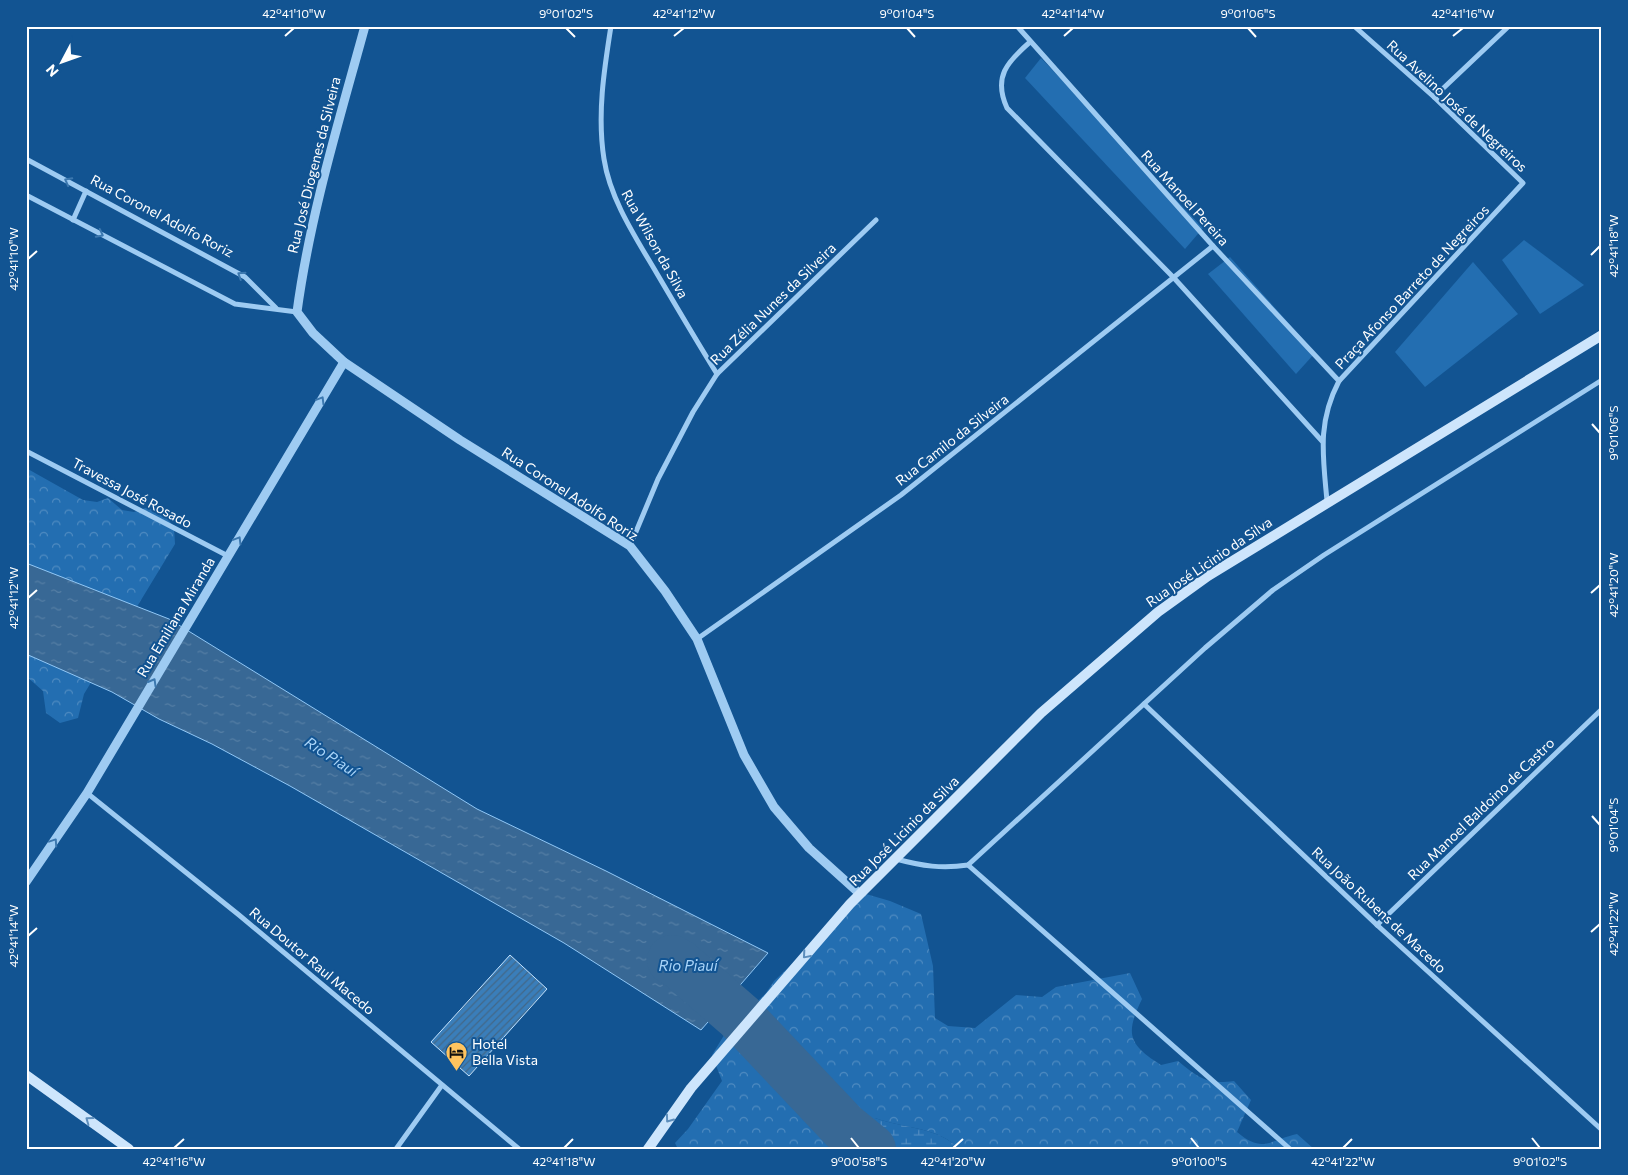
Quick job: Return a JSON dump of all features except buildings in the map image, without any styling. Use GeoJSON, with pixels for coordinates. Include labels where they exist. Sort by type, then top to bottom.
{"type":"FeatureCollection","features":[{"type":"Feature","properties":{"kind":"main road","name":"Rua José Licinio da Silva"},"geometry":{"type":"LineString","coordinates":[[648,1149],[691,1088],[860,894],[1041,713],[1151,618],[1208,576],[1326,501],[1602,335]]}},
{"type":"Feature","properties":{"kind":"main road"},"geometry":{"type":"LineString","coordinates":[[26,1075],[129,1149]]}},
{"type":"Feature","properties":{"kind":"street","name":"Rua José Diogenes da Silveira"},"geometry":{"type":"LineString","coordinates":[[297,312],[304,258],[327,162],[365,26]]}},
{"type":"Feature","properties":{"kind":"street","name":"Rua Wilson da Silva"},"geometry":{"type":"LineString","coordinates":[[610,26],[600,127],[604,161],[616,199],[642,249],[717,374]]}},
{"type":"Feature","properties":{"kind":"street","name":"Rua Manoel Pereira"},"geometry":{"type":"LineString","coordinates":[[1017,26],[1213,246],[1339,381]]}},
{"type":"Feature","properties":{"kind":"street","name":"Rua Avelino José de Negreiros"},"geometry":{"type":"LineString","coordinates":[[1354,26],[1434,97],[1523,183]]}},
{"type":"Feature","properties":{"kind":"street"},"geometry":{"type":"LineString","coordinates":[[1434,97],[1508,26]]}},
{"type":"Feature","properties":{"kind":"street"},"geometry":{"type":"LineString","coordinates":[[1030,42],[1007,64],[1003,75],[1001,94],[1006,108],[1174,278],[1322,441]]}},
{"type":"Feature","properties":{"kind":"street","name":"Rua Coronel Adolfo Roriz"},"geometry":{"type":"LineString","coordinates":[[26,159],[245,277],[276,308]]}},
{"type":"Feature","properties":{"kind":"street","name":"Praça Afonso Barreto de Negreiros"},"geometry":{"type":"LineString","coordinates":[[1326,501],[1322,441],[1325,416],[1339,381],[1523,183]]}},
{"type":"Feature","properties":{"kind":"street"},"geometry":{"type":"LineString","coordinates":[[73,220],[86,191]]}},
{"type":"Feature","properties":{"kind":"street"},"geometry":{"type":"LineString","coordinates":[[26,195],[235,304],[297,312]]}},
{"type":"Feature","properties":{"kind":"street","name":"Rua Zélia Nunes da Silveira"},"geometry":{"type":"LineString","coordinates":[[630,546],[658,479],[693,412],[717,374],[876,220]]}},
{"type":"Feature","properties":{"kind":"street","name":"Rua Camilo da Silveira"},"geometry":{"type":"LineString","coordinates":[[697,639],[901,495],[1213,246]]}},
{"type":"Feature","properties":{"kind":"street","name":"Rua Coronel Adolfo Roriz"},"geometry":{"type":"LineString","coordinates":[[297,312],[313,333],[344,362],[460,440],[630,546],[660,584],[697,639],[744,755],[774,807],[809,848],[860,894]]}},
{"type":"Feature","properties":{"kind":"street","name":"Rua Emiliana Miranda"},"geometry":{"type":"LineString","coordinates":[[26,882],[87,793],[344,362]]}},
{"type":"Feature","properties":{"kind":"street"},"geometry":{"type":"LineString","coordinates":[[896,859],[930,868],[950,868],[968,865],[1144,704],[1273,590],[1324,554],[1602,380]]}},
{"type":"Feature","properties":{"kind":"street","name":"Travessa José Rosado"},"geometry":{"type":"LineString","coordinates":[[26,451],[228,556]]}},
{"type":"Feature","properties":{"kind":"street","name":"Rua João Rubens de Macedo"},"geometry":{"type":"LineString","coordinates":[[1144,704],[1377,925],[1602,1130]]}},
{"type":"Feature","properties":{"kind":"street","name":"Rua Manoel Baldoino de Castro"},"geometry":{"type":"LineString","coordinates":[[1377,925],[1602,709]]}},
{"type":"Feature","properties":{"kind":"street","name":"Rua Doutor Raul Macedo"},"geometry":{"type":"LineString","coordinates":[[87,793],[239,915],[519,1149]]}},
{"type":"Feature","properties":{"kind":"street"},"geometry":{"type":"LineString","coordinates":[[968,865],[1290,1149]]}},
{"type":"Feature","properties":{"kind":"street"},"geometry":{"type":"LineString","coordinates":[[396,1149],[442,1085]]}},
{"type":"Feature","properties":{"kind":"green space"},"geometry":{"type":"Polygon","coordinates":[[[1041,58],[1203,228],[1185,249],[1025,78],[1041,58]]]}},
{"type":"Feature","properties":{"kind":"green space"},"geometry":{"type":"Polygon","coordinates":[[[1524,240],[1584,285],[1540,314],[1502,260],[1524,240]]]}},
{"type":"Feature","properties":{"kind":"green space"},"geometry":{"type":"Polygon","coordinates":[[[1230,257],[1315,353],[1296,374],[1208,274],[1230,257]]]}},
{"type":"Feature","properties":{"kind":"green space"},"geometry":{"type":"Polygon","coordinates":[[[1473,262],[1518,314],[1425,387],[1395,352],[1473,262]]]}},
{"type":"Feature","properties":{"kind":"green space"},"geometry":{"type":"Polygon","coordinates":[[[26,468],[83,500],[97,502],[108,498],[122,510],[134,512],[148,507],[164,513],[174,528],[175,544],[84,694],[78,718],[60,723],[46,713],[43,691],[26,676],[26,468]]]}},
{"type":"Feature","properties":{"kind":"green space"},"geometry":{"type":"Polygon","coordinates":[[[866,894],[890,901],[921,914],[933,966],[935,1018],[948,1026],[975,1028],[1016,995],[1042,997],[1056,987],[1130,973],[1142,999],[1133,1021],[1132,1030],[1136,1044],[1142,1051],[1161,1065],[1178,1061],[1198,1076],[1210,1081],[1234,1081],[1251,1100],[1237,1132],[1246,1139],[1260,1144],[1267,1144],[1297,1134],[1314,1149],[959,1149],[951,1142],[931,1132],[875,1118],[850,1146],[852,1149],[678,1149],[675,1143],[688,1129],[722,1081],[712,1055],[726,1032],[766,993],[774,981],[866,894]]]}},
{"type":"Feature","properties":{"kind":"green space"},"geometry":{"type":"Polygon","coordinates":[[[875,1118],[931,1132],[951,1142],[959,1149],[852,1149],[844,1127],[860,1120],[875,1118]]]}},
{"type":"Feature","properties":{"kind":"water","name":"Rio Piauí"},"geometry":{"type":"Polygon","coordinates":[[[26,563],[169,619],[477,809],[606,871],[768,953],[701,1030],[564,943],[290,786],[212,744],[159,719],[112,692],[26,654],[26,563]]]}},
{"type":"Feature","properties":{"kind":"waterway","name":"Rio Piauí"},"geometry":{"type":"LineString","coordinates":[[672,960],[740,1017],[844,1127],[871,1149]]}},
{"type":"Feature","properties":{"kind":"place","name":"Hotel Bella Vista"},"geometry":{"type":"Point","coordinates":[456,1071]}}]}
